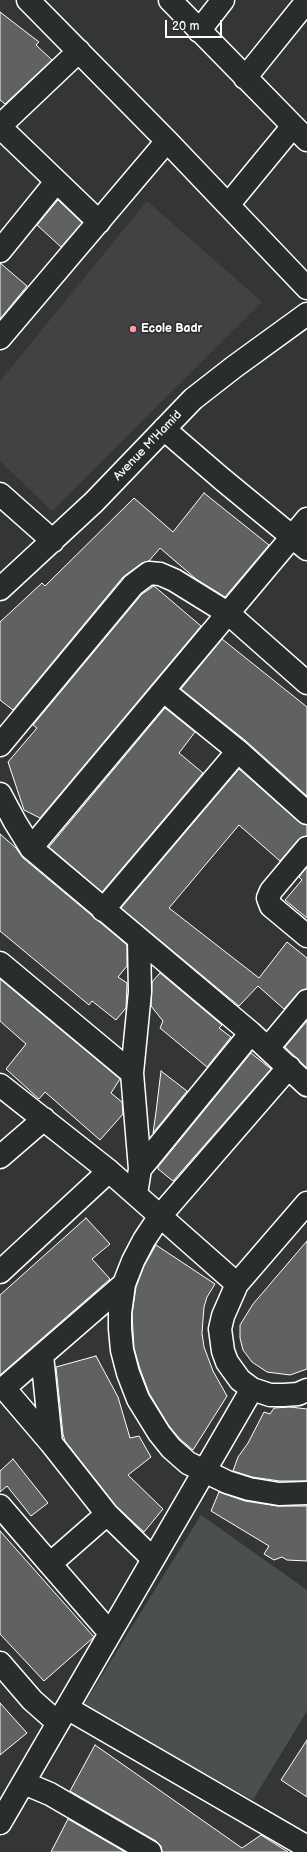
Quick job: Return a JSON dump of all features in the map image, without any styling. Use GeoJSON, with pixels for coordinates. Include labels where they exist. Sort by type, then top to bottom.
{"type":"FeatureCollection","features":[{"type":"Feature","properties":{"kind":"street"},"geometry":{"type":"LineString","coordinates":[[28,0],[167,141],[307,288]]}},
{"type":"Feature","properties":{"kind":"street"},"geometry":{"type":"LineString","coordinates":[[170,0],[300,133],[228,205]]}},
{"type":"Feature","properties":{"kind":"street"},"geometry":{"type":"LineString","coordinates":[[199,31],[223,0]]}},
{"type":"Feature","properties":{"kind":"street"},"geometry":{"type":"LineString","coordinates":[[245,78],[307,0]]}},
{"type":"Feature","properties":{"kind":"street"},"geometry":{"type":"LineString","coordinates":[[79,51],[0,126],[56,182],[99,222]]}},
{"type":"Feature","properties":{"kind":"street"},"geometry":{"type":"LineString","coordinates":[[0,338],[167,141]]}},
{"type":"Feature","properties":{"kind":"street"},"geometry":{"type":"LineString","coordinates":[[0,251],[56,182]]}},
{"type":"Feature","properties":{"kind":"street","name":"Avenue M'Hamid"},"geometry":{"type":"LineString","coordinates":[[0,589],[53,541],[134,462],[193,399],[307,314]]}},
{"type":"Feature","properties":{"kind":"street"},"geometry":{"type":"LineString","coordinates":[[164,429],[222,479],[300,542]]}},
{"type":"Feature","properties":{"kind":"street"},"geometry":{"type":"LineString","coordinates":[[0,494],[53,541]]}},
{"type":"Feature","properties":{"kind":"street"},"geometry":{"type":"LineString","coordinates":[[32,848],[164,691],[198,648],[229,614],[300,542],[307,519]]}},
{"type":"Feature","properties":{"kind":"street"},"geometry":{"type":"LineString","coordinates":[[0,745],[133,585],[149,573],[160,574],[174,580],[229,614],[307,683]]}},
{"type":"Feature","properties":{"kind":"street"},"geometry":{"type":"LineString","coordinates":[[164,691],[238,751],[307,812]]}},
{"type":"Feature","properties":{"kind":"street"},"geometry":{"type":"LineString","coordinates":[[103,910],[238,751]]}},
{"type":"Feature","properties":{"kind":"street"},"geometry":{"type":"LineString","coordinates":[[0,794],[7,821],[32,848],[103,910],[251,1033],[307,1085]]}},
{"type":"Feature","properties":{"kind":"street"},"geometry":{"type":"LineString","coordinates":[[307,848],[271,891],[268,898],[272,906],[307,936]]}},
{"type":"Feature","properties":{"kind":"street"},"geometry":{"type":"LineString","coordinates":[[136,1194],[140,1169],[132,1072],[140,992],[139,939]]}},
{"type":"Feature","properties":{"kind":"street"},"geometry":{"type":"LineString","coordinates":[[0,963],[132,1072]]}},
{"type":"Feature","properties":{"kind":"street"},"geometry":{"type":"LineString","coordinates":[[268,1048],[307,1001]]}},
{"type":"Feature","properties":{"kind":"street"},"geometry":{"type":"LineString","coordinates":[[140,1169],[251,1033]]}},
{"type":"Feature","properties":{"kind":"street"},"geometry":{"type":"LineString","coordinates":[[289,1067],[160,1216],[144,1240],[133,1261],[124,1284],[120,1313],[122,1350],[138,1399],[159,1433],[171,1448],[188,1463],[228,1482],[264,1493],[307,1493]]}},
{"type":"Feature","properties":{"kind":"street"},"geometry":{"type":"LineString","coordinates":[[2,1090],[44,1119],[109,1171],[237,1284]]}},
{"type":"Feature","properties":{"kind":"street"},"geometry":{"type":"LineString","coordinates":[[0,1157],[44,1119]]}},
{"type":"Feature","properties":{"kind":"street"},"geometry":{"type":"LineString","coordinates":[[0,1272],[109,1171]]}},
{"type":"Feature","properties":{"kind":"street"},"geometry":{"type":"LineString","coordinates":[[307,1203],[237,1284],[223,1316],[220,1329],[223,1351],[233,1370],[240,1380],[252,1389],[270,1395],[298,1394],[307,1390]]}},
{"type":"Feature","properties":{"kind":"street"},"geometry":{"type":"LineString","coordinates":[[124,1284],[2,1390],[51,1443],[107,1514],[153,1558]]}},
{"type":"Feature","properties":{"kind":"street"},"geometry":{"type":"LineString","coordinates":[[42,1355],[51,1443]]}},
{"type":"Feature","properties":{"kind":"street"},"geometry":{"type":"LineString","coordinates":[[0,1823],[252,1389]]}},
{"type":"Feature","properties":{"kind":"street"},"geometry":{"type":"LineString","coordinates":[[0,1506],[110,1633]]}},
{"type":"Feature","properties":{"kind":"street"},"geometry":{"type":"LineString","coordinates":[[50,1564],[107,1514]]}},
{"type":"Feature","properties":{"kind":"street"},"geometry":{"type":"LineString","coordinates":[[0,1663],[32,1700],[307,1847]]}},
{"type":"Feature","properties":{"kind":"street"},"geometry":{"type":"LineString","coordinates":[[24,1782],[50,1794],[150,1852]]}},
{"type":"Feature","properties":{"kind":"shaded area"},"geometry":{"type":"Polygon","coordinates":[[[147,201],[262,302],[52,511],[0,461],[0,381],[147,201]]]}},
{"type":"Feature","properties":{"kind":"shaded area"},"geometry":{"type":"Polygon","coordinates":[[[201,1515],[307,1590],[307,1711],[253,1800],[83,1706],[201,1515]]]}},
{"type":"Feature","properties":{"kind":"building"},"geometry":{"type":"Polygon","coordinates":[[[0,12],[39,42],[36,45],[52,60],[5,104],[0,100],[0,12]]]}},
{"type":"Feature","properties":{"kind":"building"},"geometry":{"type":"Polygon","coordinates":[[[58,200],[82,223],[61,247],[37,225],[58,200]]]}},
{"type":"Feature","properties":{"kind":"building"},"geometry":{"type":"Polygon","coordinates":[[[0,263],[27,286],[0,319],[0,263]]]}},
{"type":"Feature","properties":{"kind":"building"},"geometry":{"type":"Polygon","coordinates":[[[204,493],[269,545],[225,597],[196,579],[160,548],[149,561],[142,563],[123,577],[13,710],[0,700],[0,622],[42,583],[45,586],[134,498],[173,532],[204,493]]]}},
{"type":"Feature","properties":{"kind":"building"},"geometry":{"type":"Polygon","coordinates":[[[154,586],[201,626],[40,818],[24,810],[8,762],[37,728],[33,725],[142,594],[154,586]]]}},
{"type":"Feature","properties":{"kind":"building"},"geometry":{"type":"Polygon","coordinates":[[[222,639],[307,707],[307,796],[246,741],[181,689],[222,639]]]}},
{"type":"Feature","properties":{"kind":"building"},"geometry":{"type":"Polygon","coordinates":[[[165,708],[195,732],[179,753],[203,773],[102,892],[49,847],[165,708]]]}},
{"type":"Feature","properties":{"kind":"building"},"geometry":{"type":"Polygon","coordinates":[[[239,769],[299,822],[307,825],[307,836],[298,840],[280,861],[239,825],[169,908],[259,978],[287,942],[307,958],[307,989],[298,993],[284,1009],[258,986],[239,1006],[121,908],[239,769]]]}},
{"type":"Feature","properties":{"kind":"building"},"geometry":{"type":"Polygon","coordinates":[[[0,834],[16,848],[23,858],[127,945],[127,966],[118,977],[127,983],[126,1008],[116,1020],[92,1001],[89,1005],[0,931],[0,834]]]}},
{"type":"Feature","properties":{"kind":"building"},"geometry":{"type":"Polygon","coordinates":[[[307,867],[307,918],[285,900],[302,880],[299,877],[307,867]]]}},
{"type":"Feature","properties":{"kind":"building"},"geometry":{"type":"Polygon","coordinates":[[[160,973],[222,1025],[219,1028],[231,1037],[207,1067],[160,1028],[163,1021],[151,1006],[152,982],[160,973]]]}},
{"type":"Feature","properties":{"kind":"building"},"geometry":{"type":"Polygon","coordinates":[[[0,979],[120,1079],[111,1093],[122,1102],[123,1114],[100,1140],[45,1092],[39,1099],[6,1069],[26,1044],[0,1021],[0,979]]]}},
{"type":"Feature","properties":{"kind":"building"},"geometry":{"type":"Polygon","coordinates":[[[307,1021],[307,1068],[285,1047],[307,1021]]]}},
{"type":"Feature","properties":{"kind":"building"},"geometry":{"type":"Polygon","coordinates":[[[251,1053],[271,1069],[173,1181],[158,1169],[158,1167],[251,1053]]]}},
{"type":"Feature","properties":{"kind":"building"},"geometry":{"type":"Polygon","coordinates":[[[161,1071],[187,1091],[153,1133],[156,1112],[161,1071]]]}},
{"type":"Feature","properties":{"kind":"building"},"geometry":{"type":"Polygon","coordinates":[[[86,1218],[110,1244],[92,1259],[110,1279],[0,1375],[0,1295],[86,1218]]]}},
{"type":"Feature","properties":{"kind":"building"},"geometry":{"type":"Polygon","coordinates":[[[307,1241],[307,1369],[290,1375],[267,1372],[252,1362],[243,1350],[240,1338],[240,1325],[253,1304],[307,1241]]]}},
{"type":"Feature","properties":{"kind":"building"},"geometry":{"type":"Polygon","coordinates":[[[156,1245],[215,1284],[207,1297],[204,1307],[202,1333],[204,1347],[213,1371],[227,1396],[193,1450],[180,1439],[169,1426],[149,1393],[134,1348],[132,1314],[136,1287],[144,1266],[156,1245]]]}},
{"type":"Feature","properties":{"kind":"building"},"geometry":{"type":"Polygon","coordinates":[[[96,1356],[118,1397],[130,1438],[139,1436],[151,1457],[128,1475],[163,1509],[144,1532],[116,1506],[65,1441],[63,1434],[56,1367],[96,1356]]]}},
{"type":"Feature","properties":{"kind":"building"},"geometry":{"type":"Polygon","coordinates":[[[290,1407],[307,1409],[307,1481],[280,1481],[252,1477],[233,1471],[238,1457],[248,1443],[264,1412],[270,1414],[274,1408],[290,1407]]]}},
{"type":"Feature","properties":{"kind":"building"},"geometry":{"type":"Polygon","coordinates":[[[13,1459],[48,1503],[31,1516],[7,1486],[0,1492],[0,1471],[13,1459]]]}},
{"type":"Feature","properties":{"kind":"building"},"geometry":{"type":"Polygon","coordinates":[[[219,1492],[245,1501],[277,1506],[307,1506],[307,1561],[287,1560],[282,1557],[274,1560],[264,1554],[269,1546],[211,1511],[219,1492]]]}},
{"type":"Feature","properties":{"kind":"building"},"geometry":{"type":"Polygon","coordinates":[[[0,1531],[94,1637],[44,1681],[0,1634],[0,1531]]]}},
{"type":"Feature","properties":{"kind":"building"},"geometry":{"type":"Polygon","coordinates":[[[0,1703],[27,1733],[0,1755],[0,1703]]]}},
{"type":"Feature","properties":{"kind":"building"},"geometry":{"type":"Polygon","coordinates":[[[307,1740],[307,1797],[281,1780],[307,1740]]]}},
{"type":"Feature","properties":{"kind":"building"},"geometry":{"type":"Polygon","coordinates":[[[95,1745],[242,1848],[261,1835],[288,1852],[162,1852],[161,1846],[156,1841],[70,1791],[95,1745]]]}},
{"type":"Feature","properties":{"kind":"building"},"geometry":{"type":"Polygon","coordinates":[[[68,1819],[125,1852],[51,1852],[68,1819]]]}},
{"type":"Feature","properties":{"kind":"place","name":"Ecole Badr"},"geometry":{"type":"Point","coordinates":[133,329]}}]}
